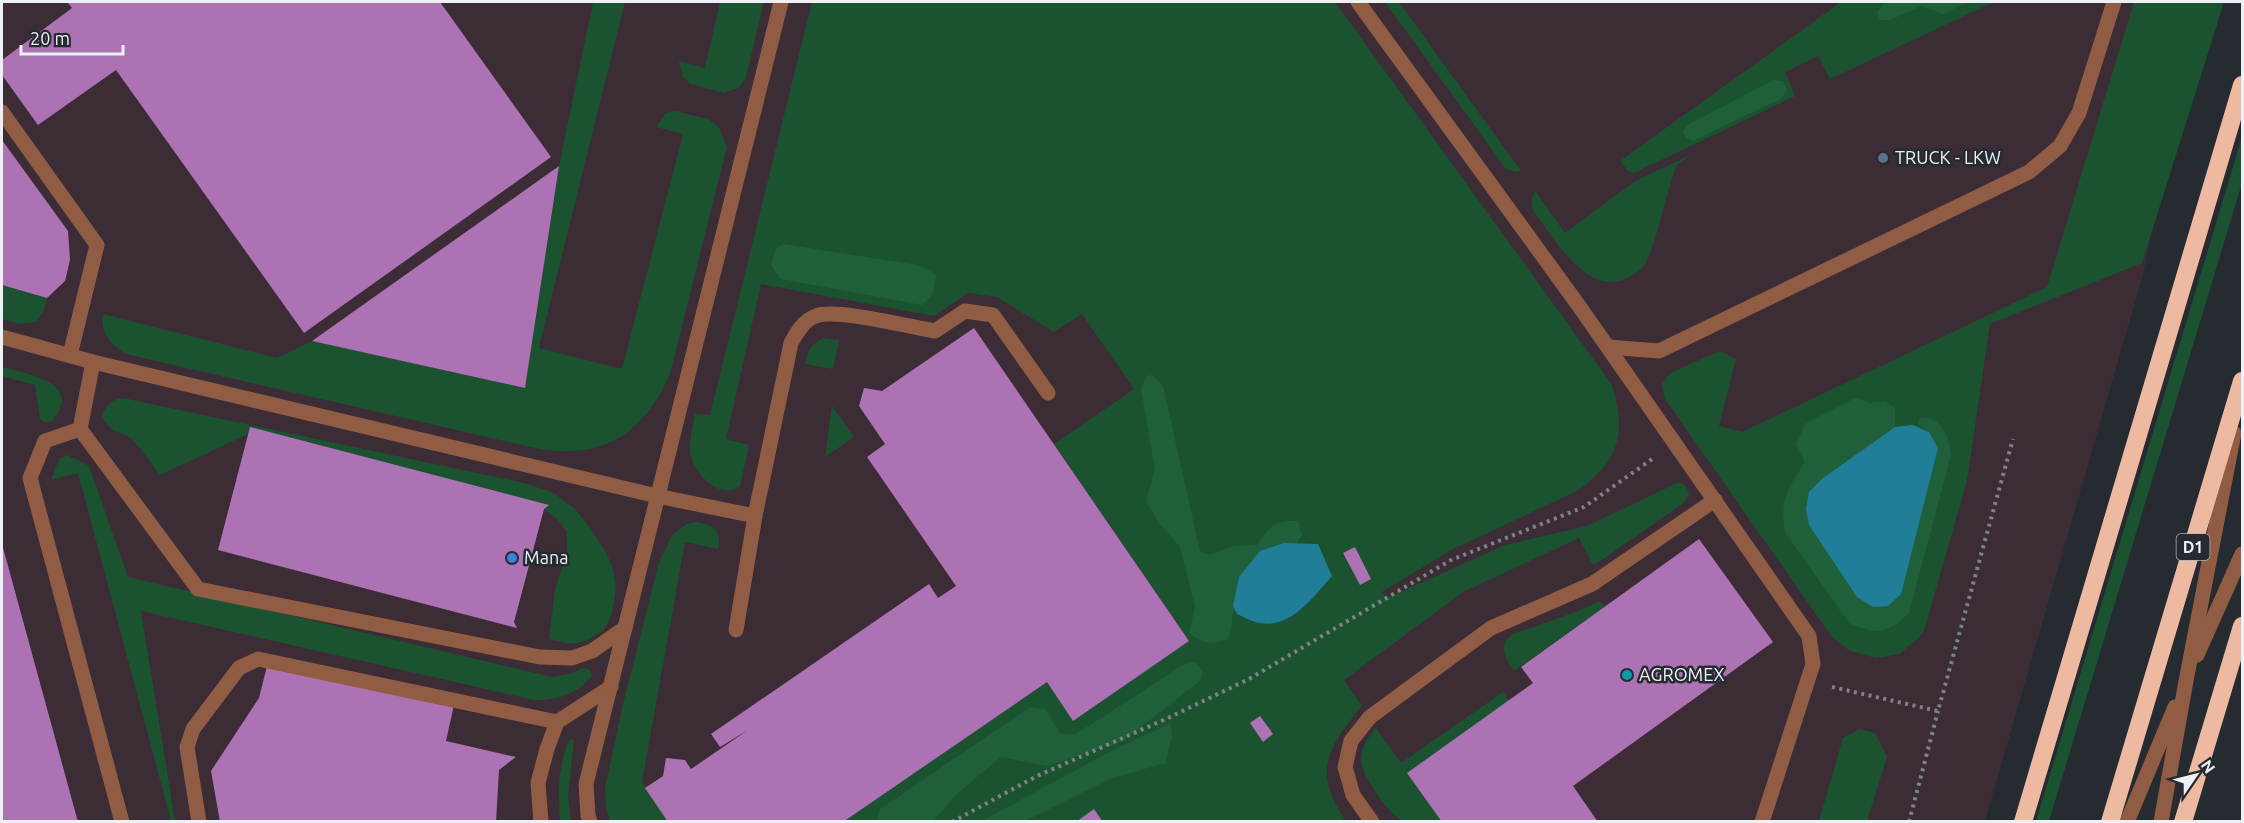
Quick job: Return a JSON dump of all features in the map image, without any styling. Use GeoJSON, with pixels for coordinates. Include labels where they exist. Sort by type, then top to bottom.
{"type":"FeatureCollection","features":[{"type":"Feature","properties":{"kind":"highway"},"geometry":{"type":"LineString","coordinates":[[2023,822],[2242,86]]}},
{"type":"Feature","properties":{"kind":"highway","name":"D1"},"geometry":{"type":"LineString","coordinates":[[2110,822],[2242,381]]}},
{"type":"Feature","properties":{"kind":"highway"},"geometry":{"type":"LineString","coordinates":[[2184,822],[2242,626]]}},
{"type":"Feature","properties":{"kind":"lane"},"geometry":{"type":"LineString","coordinates":[[591,822],[588,815],[586,784],[781,2]]}},
{"type":"Feature","properties":{"kind":"lane"},"geometry":{"type":"LineString","coordinates":[[1358,2],[1608,347],[1809,636],[1813,664],[1762,822]]}},
{"type":"Feature","properties":{"kind":"lane"},"geometry":{"type":"LineString","coordinates":[[1608,347],[1659,351],[2029,172],[2060,146],[2079,112],[2114,2]]}},
{"type":"Feature","properties":{"kind":"lane"},"geometry":{"type":"LineString","coordinates":[[2,112],[97,245],[70,355]]}},
{"type":"Feature","properties":{"kind":"lane"},"geometry":{"type":"LineString","coordinates":[[736,630],[755,516],[791,343],[800,327],[814,316],[832,313],[934,331],[965,311],[993,315],[1048,393]]}},
{"type":"Feature","properties":{"kind":"lane"},"geometry":{"type":"LineString","coordinates":[[2,337],[93,362],[657,496],[755,516]]}},
{"type":"Feature","properties":{"kind":"lane"},"geometry":{"type":"LineString","coordinates":[[93,362],[80,429],[198,589],[540,657],[572,658],[592,651],[625,628]]}},
{"type":"Feature","properties":{"kind":"lane","name":"D1"},"geometry":{"type":"LineString","coordinates":[[2161,822],[2242,388]]}},
{"type":"Feature","properties":{"kind":"lane"},"geometry":{"type":"LineString","coordinates":[[80,429],[45,441],[30,478],[122,822]]}},
{"type":"Feature","properties":{"kind":"lane"},"geometry":{"type":"LineString","coordinates":[[1372,822],[1353,795],[1345,767],[1351,741],[1370,717],[1491,628],[1592,584],[1715,500]]}},
{"type":"Feature","properties":{"kind":"lane","name":"D1"},"geometry":{"type":"LineString","coordinates":[[2127,822],[2242,554]]}},
{"type":"Feature","properties":{"kind":"lane"},"geometry":{"type":"LineString","coordinates":[[199,822],[187,747],[193,729],[239,668],[258,659],[556,722]]}},
{"type":"Feature","properties":{"kind":"lane"},"geometry":{"type":"LineString","coordinates":[[542,822],[538,783],[556,722],[611,687]]}},
{"type":"Feature","properties":{"kind":"path"},"geometry":{"type":"LineString","coordinates":[[1909,822],[2013,438]]}},
{"type":"Feature","properties":{"kind":"path"},"geometry":{"type":"LineString","coordinates":[[952,822],[1037,776],[1249,679],[1451,560],[1584,507],[1675,443]]}},
{"type":"Feature","properties":{"kind":"path"},"geometry":{"type":"LineString","coordinates":[[1813,664],[1828,686],[1938,711]]}},
{"type":"Feature","properties":{"kind":"shaded area"},"geometry":{"type":"Polygon","coordinates":[[[2,2],[2197,2],[2143,275],[1985,821],[2,822],[2,2]]]}},
{"type":"Feature","properties":{"kind":"green space"},"geometry":{"type":"Polygon","coordinates":[[[593,2],[625,2],[539,348],[622,369],[683,134],[656,127],[666,113],[675,111],[708,119],[719,127],[727,147],[670,374],[647,412],[634,427],[619,438],[584,450],[539,449],[126,354],[108,337],[103,327],[103,314],[277,358],[312,341],[525,388],[559,166],[593,2]]]}},
{"type":"Feature","properties":{"kind":"green space"},"geometry":{"type":"Polygon","coordinates":[[[720,2],[764,2],[746,77],[740,87],[724,93],[691,84],[683,77],[679,61],[705,68],[720,2]]]}},
{"type":"Feature","properties":{"kind":"green space"},"geometry":{"type":"Polygon","coordinates":[[[812,2],[1335,2],[1612,385],[1619,418],[1616,445],[1610,457],[1602,469],[1577,491],[1451,550],[1382,592],[1387,598],[1505,545],[1587,526],[1679,482],[1686,486],[1689,494],[1685,502],[1593,565],[1579,538],[1463,592],[1344,680],[1362,706],[1333,748],[1328,761],[1327,774],[1335,804],[1346,821],[1103,822],[1095,810],[1079,822],[842,822],[1047,681],[1073,719],[1189,641],[1054,444],[1134,389],[1082,314],[1054,332],[997,297],[968,293],[934,316],[761,284],[726,439],[749,445],[740,486],[732,490],[716,488],[696,468],[690,452],[695,414],[710,415],[812,2]]]}},
{"type":"Feature","properties":{"kind":"green space"},"geometry":{"type":"Polygon","coordinates":[[[1385,2],[1399,2],[1521,171],[1506,169],[1385,2]]]}},
{"type":"Feature","properties":{"kind":"green space"},"geometry":{"type":"Polygon","coordinates":[[[1841,2],[1994,2],[1830,79],[1818,56],[1785,72],[1795,96],[1634,173],[1628,171],[1620,161],[1841,2]]]}},
{"type":"Feature","properties":{"kind":"green space"},"geometry":{"type":"Polygon","coordinates":[[[1885,2],[1968,2],[1943,14],[1921,6],[1890,20],[1880,20],[1877,12],[1885,2]]]}},
{"type":"Feature","properties":{"kind":"green space"},"geometry":{"type":"Polygon","coordinates":[[[2134,2],[2224,2],[2142,263],[1990,324],[1967,481],[1923,634],[1899,654],[1876,658],[1850,651],[1832,637],[1665,399],[1662,384],[1670,373],[1720,351],[1736,359],[1719,426],[1742,432],[2047,287],[2134,2]]]}},
{"type":"Feature","properties":{"kind":"green space"},"geometry":{"type":"Polygon","coordinates":[[[1774,80],[1783,81],[1787,90],[1782,98],[1693,141],[1686,137],[1683,132],[1687,125],[1774,80]]]}},
{"type":"Feature","properties":{"kind":"green space"},"geometry":{"type":"Polygon","coordinates":[[[2242,137],[2242,183],[2049,821],[2036,821],[2242,137]]]}},
{"type":"Feature","properties":{"kind":"green space"},"geometry":{"type":"Polygon","coordinates":[[[1691,155],[1677,165],[1674,172],[1647,260],[1638,271],[1627,278],[1613,282],[1599,280],[1585,272],[1561,249],[1534,212],[1532,202],[1535,191],[1565,233],[1635,181],[1691,155]]]}},
{"type":"Feature","properties":{"kind":"green space"},"geometry":{"type":"Polygon","coordinates":[[[783,244],[917,265],[936,274],[933,294],[922,305],[781,279],[771,265],[775,250],[783,244]]]}},
{"type":"Feature","properties":{"kind":"green space"},"geometry":{"type":"Polygon","coordinates":[[[2,285],[47,298],[44,310],[36,322],[20,324],[2,319],[2,285]]]}},
{"type":"Feature","properties":{"kind":"green space"},"geometry":{"type":"Polygon","coordinates":[[[824,338],[839,340],[833,369],[805,364],[811,348],[824,338]]]}},
{"type":"Feature","properties":{"kind":"green space"},"geometry":{"type":"Polygon","coordinates":[[[2,367],[38,377],[58,389],[62,398],[60,409],[51,422],[44,422],[40,419],[35,385],[2,376],[2,367]]]}},
{"type":"Feature","properties":{"kind":"green space"},"geometry":{"type":"Polygon","coordinates":[[[1152,375],[1163,386],[1200,551],[1208,555],[1235,546],[1257,545],[1273,526],[1283,522],[1298,521],[1302,535],[1297,543],[1284,543],[1239,577],[1229,639],[1218,642],[1199,640],[1189,633],[1195,607],[1180,547],[1160,524],[1146,501],[1155,470],[1141,388],[1147,376],[1152,375]]]}},
{"type":"Feature","properties":{"kind":"green space"},"geometry":{"type":"Polygon","coordinates":[[[123,398],[524,483],[554,493],[575,509],[606,552],[613,569],[616,588],[612,614],[604,630],[586,641],[571,644],[549,639],[555,590],[567,551],[567,532],[558,520],[544,509],[248,434],[160,475],[134,441],[111,428],[102,416],[110,403],[123,398]]]}},
{"type":"Feature","properties":{"kind":"green space"},"geometry":{"type":"Polygon","coordinates":[[[1855,398],[1870,403],[1885,401],[1895,408],[1895,427],[1823,478],[1929,432],[1918,424],[1920,418],[1927,418],[1939,424],[1946,435],[1951,455],[1909,613],[1888,629],[1874,631],[1849,623],[1785,532],[1783,511],[1786,495],[1805,462],[1796,445],[1805,424],[1855,398]]]}},
{"type":"Feature","properties":{"kind":"green space"},"geometry":{"type":"Polygon","coordinates":[[[832,406],[854,437],[825,457],[832,406]]]}},
{"type":"Feature","properties":{"kind":"green space"},"geometry":{"type":"Polygon","coordinates":[[[67,455],[89,466],[128,577],[552,677],[584,668],[590,670],[592,675],[587,682],[573,692],[558,698],[534,700],[141,611],[175,821],[171,821],[78,473],[51,480],[59,459],[67,455]]]}},
{"type":"Feature","properties":{"kind":"green space"},"geometry":{"type":"Polygon","coordinates":[[[696,522],[715,529],[719,537],[718,549],[685,542],[642,782],[668,821],[610,822],[605,788],[624,700],[659,563],[672,535],[687,524],[696,522]]]}},
{"type":"Feature","properties":{"kind":"green space"},"geometry":{"type":"Polygon","coordinates":[[[1600,601],[1605,607],[1514,671],[1504,652],[1508,638],[1513,634],[1600,601]]]}},
{"type":"Feature","properties":{"kind":"green space"},"geometry":{"type":"Polygon","coordinates":[[[1195,662],[1203,671],[1200,681],[1123,741],[1047,766],[1001,757],[959,792],[933,821],[877,821],[879,810],[1030,707],[1045,709],[1061,734],[1076,734],[1185,664],[1195,662]]]}},
{"type":"Feature","properties":{"kind":"green space"},"geometry":{"type":"Polygon","coordinates":[[[1503,692],[1509,701],[1407,773],[1442,821],[1404,821],[1392,813],[1371,785],[1362,767],[1362,751],[1376,728],[1401,763],[1503,692]]]}},
{"type":"Feature","properties":{"kind":"green space"},"geometry":{"type":"Polygon","coordinates":[[[1171,723],[1172,737],[1165,763],[1110,779],[1025,821],[982,821],[1113,750],[1171,723]]]}},
{"type":"Feature","properties":{"kind":"green space"},"geometry":{"type":"Polygon","coordinates":[[[1859,729],[1875,733],[1887,757],[1867,821],[1819,821],[1843,738],[1859,729]]]}},
{"type":"Feature","properties":{"kind":"green space"},"geometry":{"type":"Polygon","coordinates":[[[570,739],[574,740],[568,795],[571,821],[560,821],[561,769],[570,739]]]}},
{"type":"Feature","properties":{"kind":"water"},"geometry":{"type":"Polygon","coordinates":[[[1913,425],[1929,432],[1938,448],[1901,594],[1888,606],[1873,607],[1857,597],[1809,525],[1806,509],[1809,492],[1823,478],[1895,427],[1913,425]]]}},
{"type":"Feature","properties":{"kind":"water"},"geometry":{"type":"Polygon","coordinates":[[[1284,543],[1318,544],[1332,576],[1301,609],[1282,621],[1271,624],[1260,623],[1237,614],[1233,606],[1239,577],[1260,551],[1284,543]]]}},
{"type":"Feature","properties":{"kind":"building"},"geometry":{"type":"Polygon","coordinates":[[[67,2],[440,2],[551,157],[304,333],[116,70],[38,125],[2,75],[2,60],[72,8],[67,2]]]}},
{"type":"Feature","properties":{"kind":"building"},"geometry":{"type":"Polygon","coordinates":[[[2,140],[68,231],[70,260],[65,281],[47,298],[2,285],[2,140]]]}},
{"type":"Feature","properties":{"kind":"building"},"geometry":{"type":"Polygon","coordinates":[[[559,166],[525,388],[312,341],[559,166]]]}},
{"type":"Feature","properties":{"kind":"building"},"geometry":{"type":"Polygon","coordinates":[[[974,328],[1189,641],[1073,721],[1047,682],[843,822],[668,822],[645,788],[663,776],[666,758],[685,760],[691,769],[748,730],[720,747],[711,734],[929,584],[938,598],[956,586],[867,457],[885,444],[859,406],[864,388],[882,391],[974,328]]]}},
{"type":"Feature","properties":{"kind":"building"},"geometry":{"type":"Polygon","coordinates":[[[250,427],[549,505],[544,509],[514,622],[517,628],[218,550],[250,427]]]}},
{"type":"Feature","properties":{"kind":"building","name":"AGROMEX"},"geometry":{"type":"Polygon","coordinates":[[[1699,539],[1773,642],[1573,786],[1598,822],[1442,822],[1407,773],[1533,683],[1521,667],[1699,539]]]}},
{"type":"Feature","properties":{"kind":"building"},"geometry":{"type":"Polygon","coordinates":[[[2,544],[78,822],[2,822],[2,544]]]}},
{"type":"Feature","properties":{"kind":"building"},"geometry":{"type":"Polygon","coordinates":[[[1355,547],[1371,579],[1360,585],[1343,553],[1355,547]]]}},
{"type":"Feature","properties":{"kind":"building"},"geometry":{"type":"Polygon","coordinates":[[[267,666],[454,705],[446,741],[516,757],[499,770],[496,822],[220,822],[211,771],[259,698],[267,666]]]}},
{"type":"Feature","properties":{"kind":"building"},"geometry":{"type":"Polygon","coordinates":[[[1260,716],[1273,734],[1263,742],[1250,723],[1260,716]]]}},
{"type":"Feature","properties":{"kind":"building"},"geometry":{"type":"Polygon","coordinates":[[[1094,809],[1103,822],[1076,822],[1094,809]]]}},
{"type":"Feature","properties":{"kind":"place","name":"TRUCK - LKW"},"geometry":{"type":"Point","coordinates":[1883,158]}},
{"type":"Feature","properties":{"kind":"place","name":"Mana"},"geometry":{"type":"Point","coordinates":[512,558]}},
{"type":"Feature","properties":{"kind":"place","name":"AGROMEX"},"geometry":{"type":"Point","coordinates":[1627,675]}}]}
